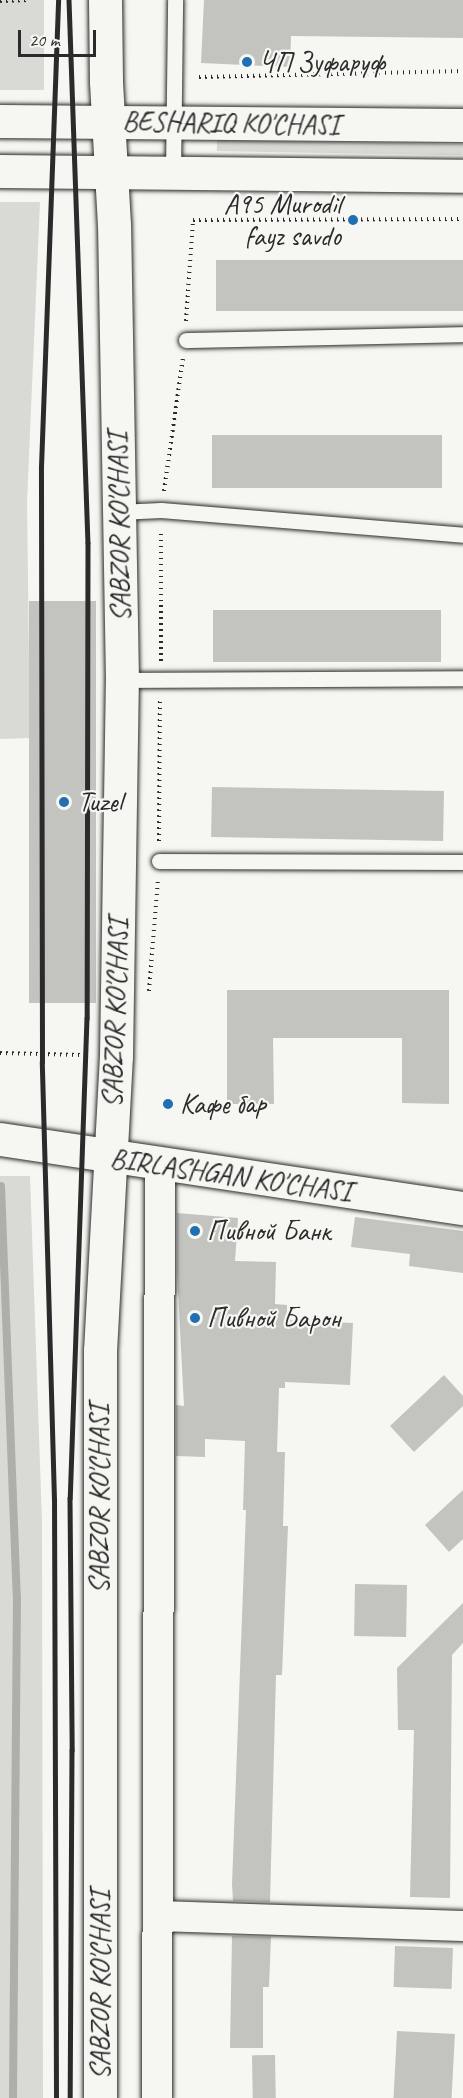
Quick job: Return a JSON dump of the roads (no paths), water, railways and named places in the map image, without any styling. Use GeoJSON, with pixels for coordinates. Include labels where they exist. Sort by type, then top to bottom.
{"type":"FeatureCollection","features":[{"type":"Feature","properties":{"kind":"street","name":"SABZOR KO'CHASI"},"geometry":{"type":"LineString","coordinates":[[99,2098],[98,1498],[100,1351],[116,1056],[122,680],[112,172],[105,0]]}},
{"type":"Feature","properties":{"kind":"street","name":"BESHARIQ KO'CHASI"},"geometry":{"type":"LineString","coordinates":[[0,121],[463,125]]}},
{"type":"Feature","properties":{"kind":"street","name":"BESHARIQ KO'CHASI"},"geometry":{"type":"LineString","coordinates":[[0,171],[463,176]]}},
{"type":"Feature","properties":{"kind":"street","name":"BIRLASHGAN KO'CHASI"},"geometry":{"type":"LineString","coordinates":[[0,1140],[463,1208]]}},
{"type":"Feature","properties":{"kind":"street"},"geometry":{"type":"LineString","coordinates":[[157,2098],[160,1165]]}},
{"type":"Feature","properties":{"kind":"street"},"geometry":{"type":"LineString","coordinates":[[159,1916],[463,1926]]}},
{"type":"Feature","properties":{"kind":"lane"},"geometry":{"type":"LineString","coordinates":[[173,173],[175,0]]}},
{"type":"Feature","properties":{"kind":"lane"},"geometry":{"type":"LineString","coordinates":[[186,340],[463,334]]}},
{"type":"Feature","properties":{"kind":"lane"},"geometry":{"type":"LineString","coordinates":[[118,512],[161,510],[463,535]]}},
{"type":"Feature","properties":{"kind":"lane"},"geometry":{"type":"LineString","coordinates":[[122,680],[463,678]]}},
{"type":"Feature","properties":{"kind":"lane"},"geometry":{"type":"LineString","coordinates":[[159,861],[463,862]]}},
{"type":"Feature","properties":{"kind":"waterway"},"geometry":{"type":"LineString","coordinates":[[1,1186],[17,1597],[13,2098]]}},
{"type":"Feature","properties":{"kind":"railway"},"geometry":{"type":"LineString","coordinates":[[56,2098],[54,1500],[42,1062],[41,467],[58,0]]}},
{"type":"Feature","properties":{"kind":"railway"},"geometry":{"type":"LineString","coordinates":[[69,0],[88,543],[87,1018],[70,1498],[72,1750],[70,2098]]}},
{"type":"Feature","properties":{"kind":"place","name":"ЧП Зуфаруф"},"geometry":{"type":"Point","coordinates":[247,62]}},
{"type":"Feature","properties":{"kind":"place","name":"A95 Murodil fayz savdo"},"geometry":{"type":"Point","coordinates":[353,220]}},
{"type":"Feature","properties":{"kind":"place","name":"Tuzel"},"geometry":{"type":"Point","coordinates":[64,802]}},
{"type":"Feature","properties":{"kind":"place","name":"Кафе бар"},"geometry":{"type":"Point","coordinates":[168,1104]}},
{"type":"Feature","properties":{"kind":"place","name":"Пивной Банк"},"geometry":{"type":"Point","coordinates":[195,1231]}},
{"type":"Feature","properties":{"kind":"place","name":"Пивной Барон"},"geometry":{"type":"Point","coordinates":[195,1318]}}]}
